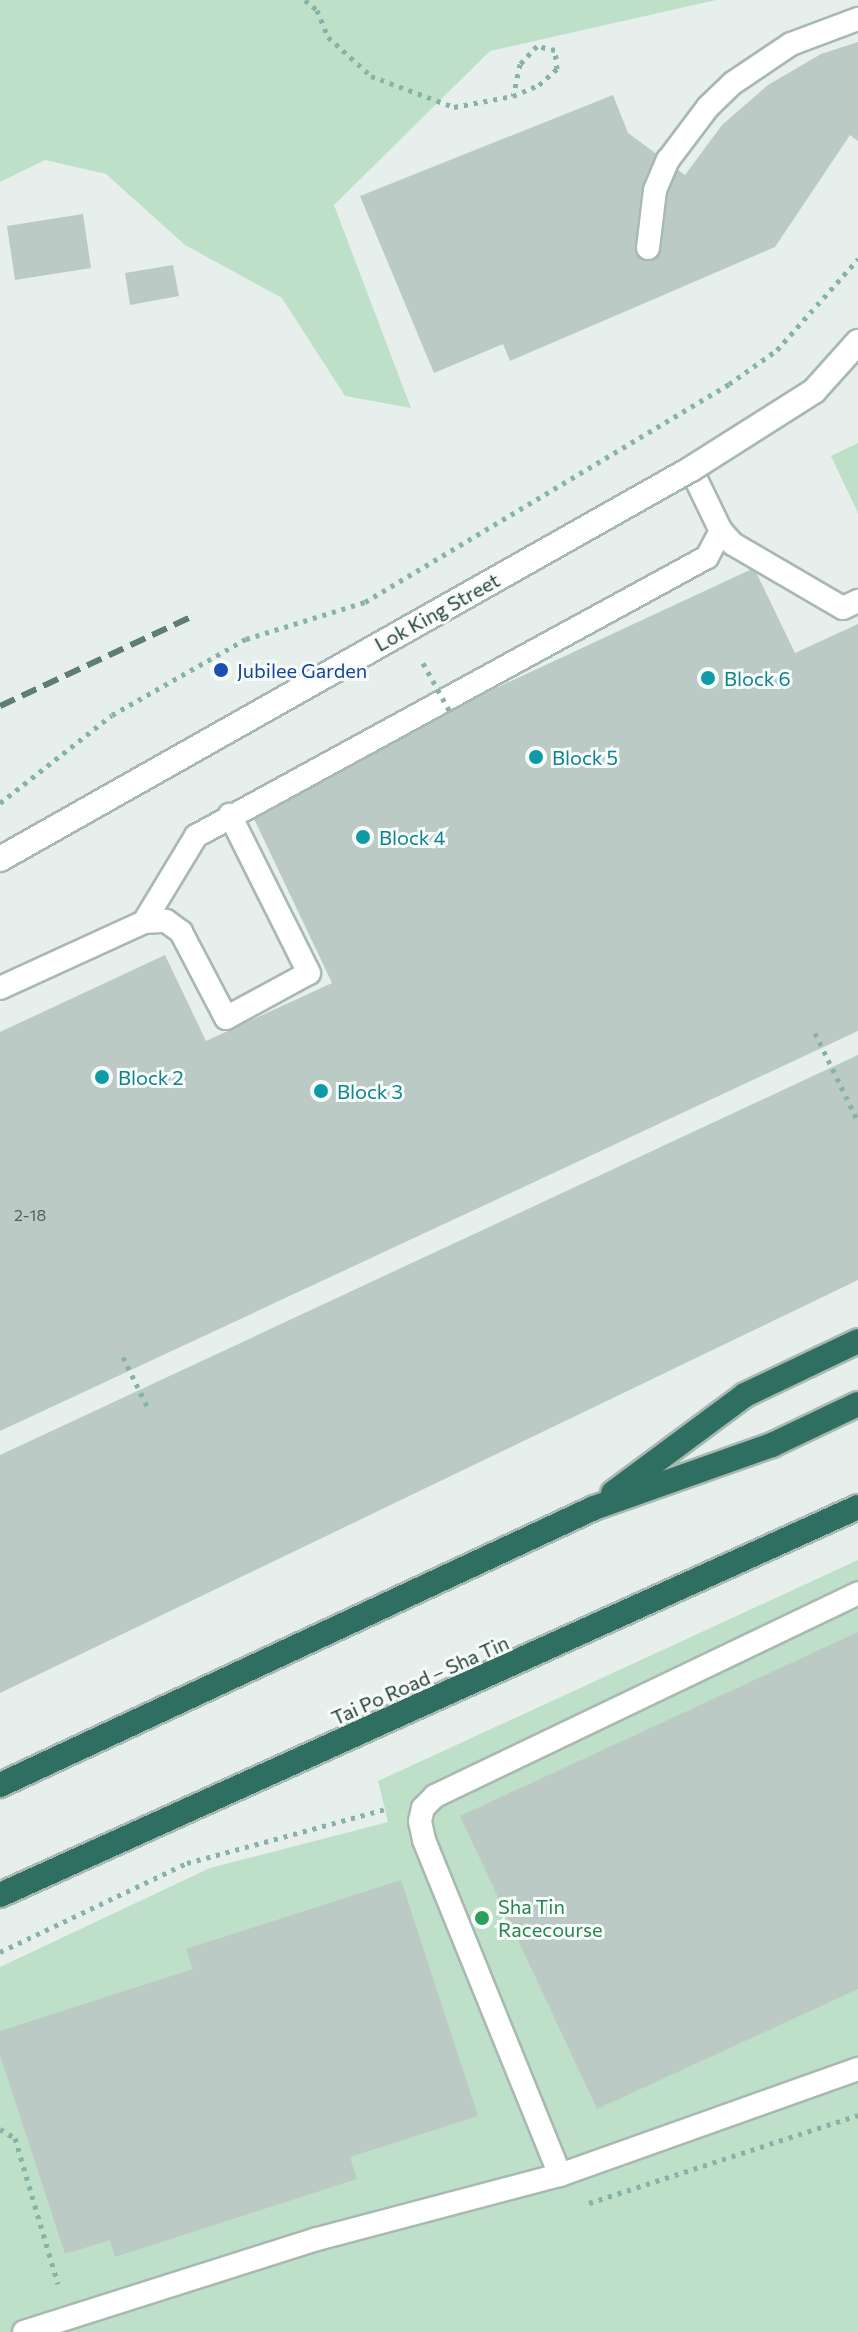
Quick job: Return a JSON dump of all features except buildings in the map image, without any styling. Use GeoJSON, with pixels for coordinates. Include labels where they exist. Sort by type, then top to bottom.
{"type":"FeatureCollection","features":[{"type":"Feature","properties":{"kind":"highway"},"geometry":{"type":"LineString","coordinates":[[594,1508],[745,1395],[858,1341]]}},
{"type":"Feature","properties":{"kind":"highway"},"geometry":{"type":"LineString","coordinates":[[0,1785],[594,1508],[772,1445],[858,1404]]}},
{"type":"Feature","properties":{"kind":"highway","name":"Tai Po Road – Sha Tin"},"geometry":{"type":"LineString","coordinates":[[0,1895],[858,1507]]}},
{"type":"Feature","properties":{"kind":"street","name":"Lok King Street"},"geometry":{"type":"LineString","coordinates":[[0,859],[691,469],[814,391],[858,342]]}},
{"type":"Feature","properties":{"kind":"lane"},"geometry":{"type":"LineString","coordinates":[[648,248],[655,190],[668,160],[708,107],[742,76],[791,44],[858,19]]}},
{"type":"Feature","properties":{"kind":"lane"},"geometry":{"type":"LineString","coordinates":[[691,469],[721,531],[748,555],[843,608],[858,601]]}},
{"type":"Feature","properties":{"kind":"lane"},"geometry":{"type":"LineString","coordinates":[[707,557],[721,531]]}},
{"type":"Feature","properties":{"kind":"lane"},"geometry":{"type":"LineString","coordinates":[[144,922],[196,836],[230,815],[707,557],[748,555]]}},
{"type":"Feature","properties":{"kind":"lane"},"geometry":{"type":"LineString","coordinates":[[0,988],[144,922],[166,921],[181,932],[226,1018],[309,973],[230,815]]}},
{"type":"Feature","properties":{"kind":"lane"},"geometry":{"type":"LineString","coordinates":[[560,2175],[424,1840],[420,1821],[423,1808],[435,1796],[858,1593]]}},
{"type":"Feature","properties":{"kind":"lane"},"geometry":{"type":"LineString","coordinates":[[24,2332],[317,2239],[560,2175],[858,2069]]}},
{"type":"Feature","properties":{"kind":"path"},"geometry":{"type":"LineString","coordinates":[[305,0],[317,10],[328,37],[371,76],[454,107],[513,96],[539,85],[557,69],[555,50],[537,46],[520,64],[513,96]]}},
{"type":"Feature","properties":{"kind":"path"},"geometry":{"type":"LineString","coordinates":[[0,803],[112,715],[246,639],[365,602],[729,384],[777,350],[858,259]]}},
{"type":"Feature","properties":{"kind":"path"},"geometry":{"type":"LineString","coordinates":[[423,663],[449,710]]}},
{"type":"Feature","properties":{"kind":"path"},"geometry":{"type":"LineString","coordinates":[[815,1033],[858,1121]]}},
{"type":"Feature","properties":{"kind":"path"},"geometry":{"type":"LineString","coordinates":[[123,1357],[147,1406]]}},
{"type":"Feature","properties":{"kind":"path"},"geometry":{"type":"LineString","coordinates":[[0,1952],[187,1863],[375,1811],[403,1805],[423,1808]]}},
{"type":"Feature","properties":{"kind":"path"},"geometry":{"type":"LineString","coordinates":[[0,2129],[15,2138],[58,2284]]}},
{"type":"Feature","properties":{"kind":"green space"},"geometry":{"type":"Polygon","coordinates":[[[0,0],[716,0],[490,51],[334,205],[411,408],[345,396],[282,298],[185,245],[106,174],[45,160],[0,182],[0,0]]]}},
{"type":"Feature","properties":{"kind":"green space"},"geometry":{"type":"Polygon","coordinates":[[[858,443],[858,513],[831,456],[858,443]]]}},
{"type":"Feature","properties":{"kind":"green space","name":"Sha Tin Racecourse"},"geometry":{"type":"Polygon","coordinates":[[[858,1560],[858,2332],[0,2332],[0,1967],[210,1868],[388,1822],[378,1781],[858,1560]]]}},
{"type":"Feature","properties":{"kind":"railway"},"geometry":{"type":"LineString","coordinates":[[0,706],[193,616]]}},
{"type":"Feature","properties":{"kind":"place","name":"Jubilee Garden"},"geometry":{"type":"Point","coordinates":[221,670]}},
{"type":"Feature","properties":{"kind":"place","name":"Block 6"},"geometry":{"type":"Point","coordinates":[708,678]}},
{"type":"Feature","properties":{"kind":"place","name":"Block 5"},"geometry":{"type":"Point","coordinates":[536,757]}},
{"type":"Feature","properties":{"kind":"place","name":"Block 4"},"geometry":{"type":"Point","coordinates":[363,837]}},
{"type":"Feature","properties":{"kind":"place","name":"Block 2"},"geometry":{"type":"Point","coordinates":[102,1077]}},
{"type":"Feature","properties":{"kind":"place","name":"Block 3"},"geometry":{"type":"Point","coordinates":[321,1091]}},
{"type":"Feature","properties":{"kind":"place","name":"Sha Tin Racecourse"},"geometry":{"type":"Point","coordinates":[482,1918]}}]}
